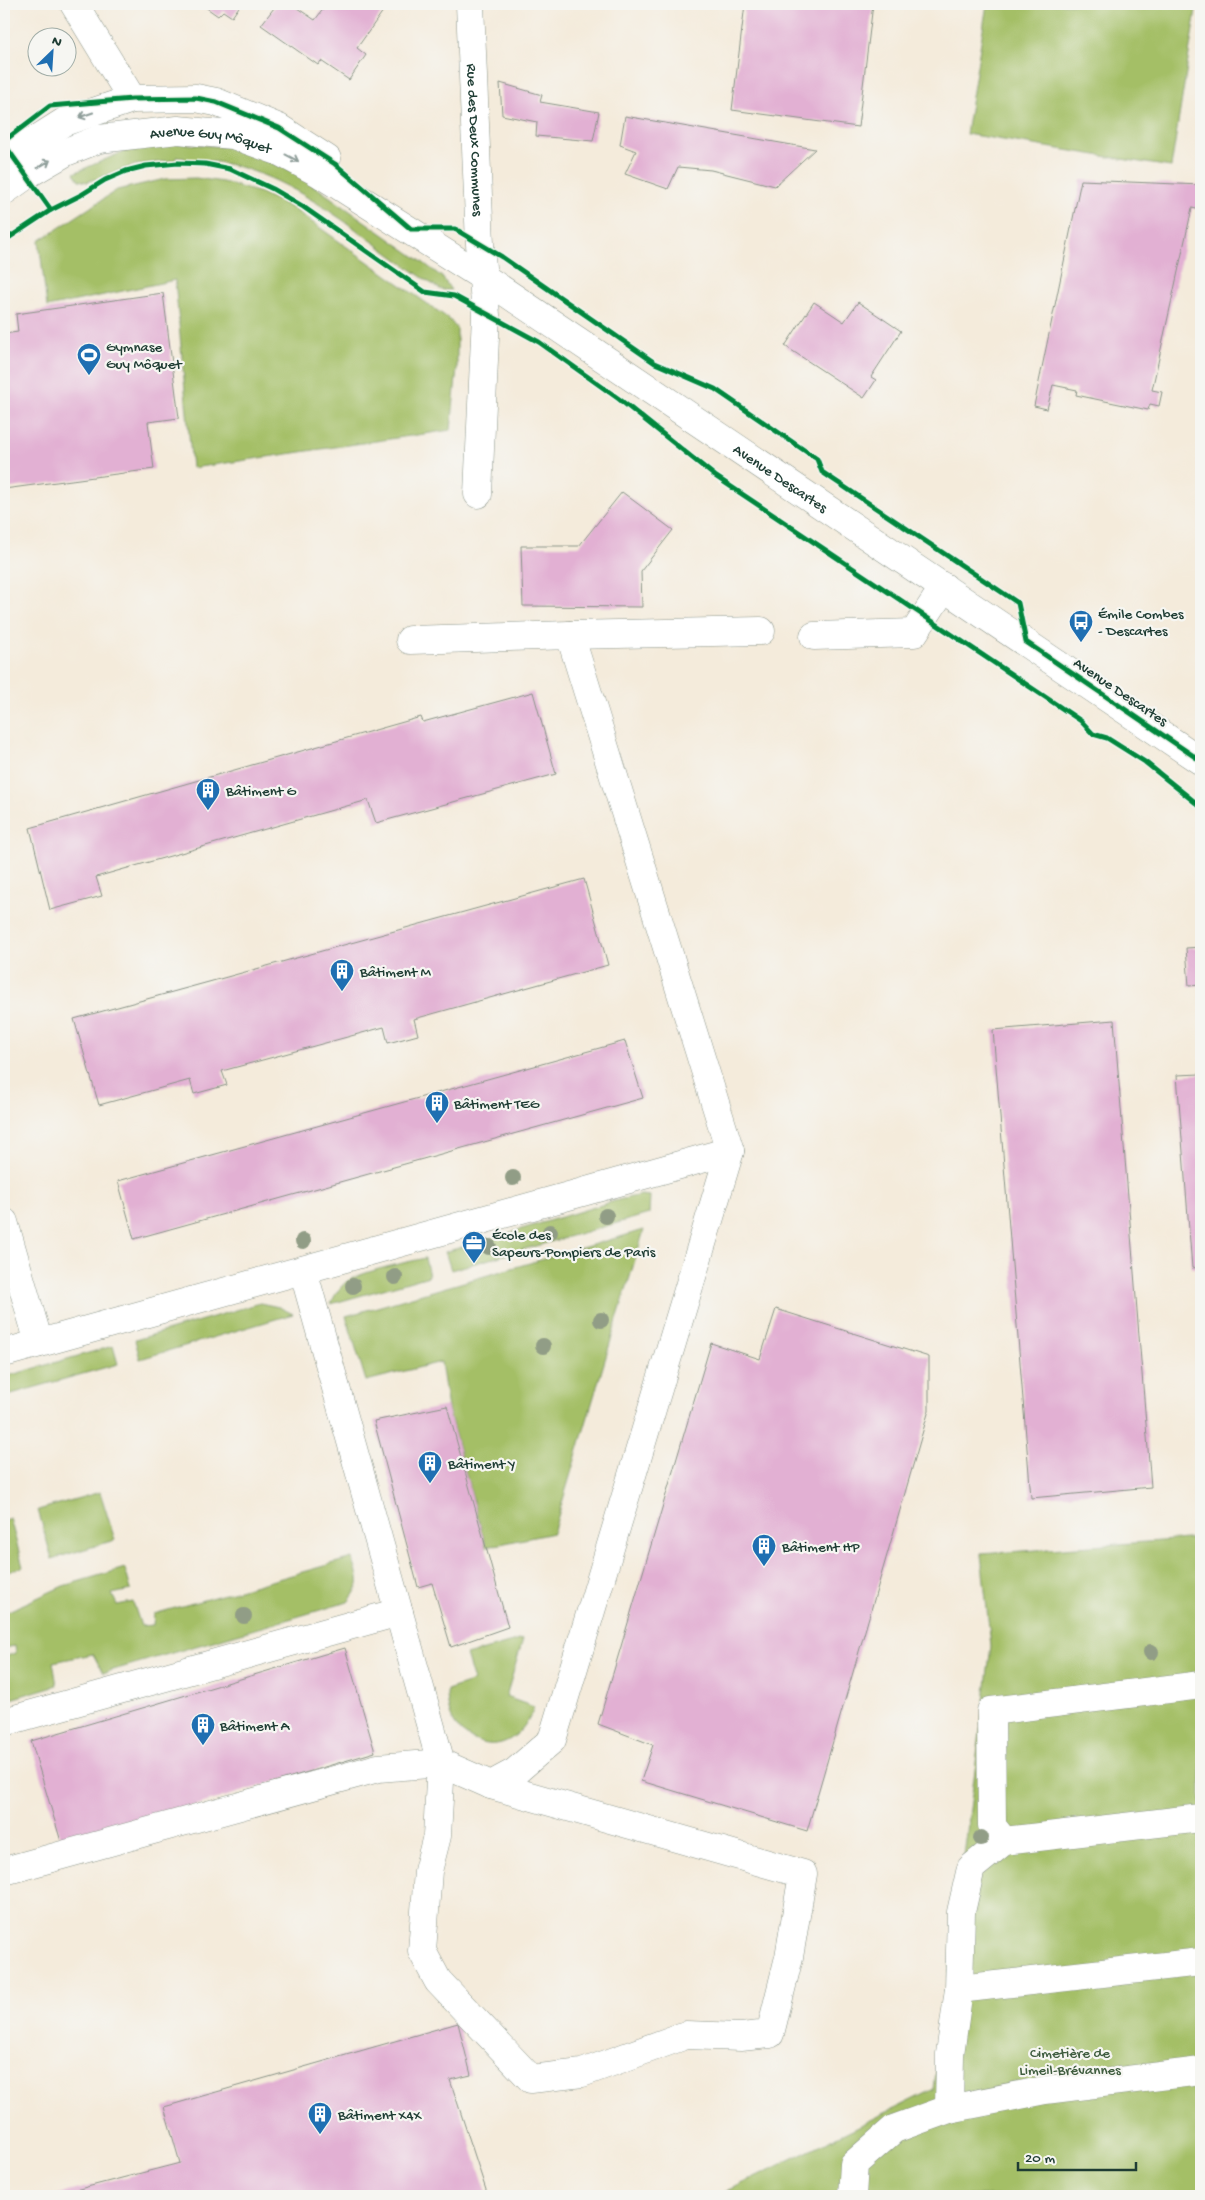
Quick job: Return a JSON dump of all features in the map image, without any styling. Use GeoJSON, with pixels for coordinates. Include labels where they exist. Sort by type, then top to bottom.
{"type":"FeatureCollection","features":[{"type":"Feature","properties":{"kind":"main road"},"geometry":{"type":"LineString","coordinates":[[74,4],[132,99],[178,130]]}},
{"type":"Feature","properties":{"kind":"main road","name":"Rue des Deux Communes"},"geometry":{"type":"LineString","coordinates":[[470,4],[486,315],[478,494]]}},
{"type":"Feature","properties":{"kind":"main road"},"geometry":{"type":"LineString","coordinates":[[4,160],[64,122],[132,99],[196,98],[216,102],[279,128],[335,164],[411,229]]}},
{"type":"Feature","properties":{"kind":"main road"},"geometry":{"type":"LineString","coordinates":[[99,138],[132,99]]}},
{"type":"Feature","properties":{"kind":"main road","name":"Avenue Guy Môquet"},"geometry":{"type":"LineString","coordinates":[[4,192],[28,174],[66,152],[99,138],[178,130],[233,135],[278,150],[411,229]]}},
{"type":"Feature","properties":{"kind":"main road","name":"Avenue Descartes"},"geometry":{"type":"LineString","coordinates":[[411,229],[1201,761]]}},
{"type":"Feature","properties":{"kind":"main road"},"geometry":{"type":"LineString","coordinates":[[814,636],[914,633],[944,587]]}},
{"type":"Feature","properties":{"kind":"main road"},"geometry":{"type":"LineString","coordinates":[[410,640],[761,631]]}},
{"type":"Feature","properties":{"kind":"main road"},"geometry":{"type":"LineString","coordinates":[[491,1785],[515,1772],[552,1740],[730,1151],[570,635]]}},
{"type":"Feature","properties":{"kind":"main road"},"geometry":{"type":"LineString","coordinates":[[4,1353],[730,1151]]}},
{"type":"Feature","properties":{"kind":"main road"},"geometry":{"type":"LineString","coordinates":[[4,1222],[39,1343]]}},
{"type":"Feature","properties":{"kind":"main road"},"geometry":{"type":"LineString","coordinates":[[4,1869],[8,1870],[378,1768],[441,1763],[491,1785],[802,1874],[790,1957],[770,2034],[741,2037],[686,2035],[582,2073],[531,2079],[438,1981],[422,1950],[428,1871],[436,1836],[441,1763],[303,1270]]}},
{"type":"Feature","properties":{"kind":"main road"},"geometry":{"type":"LineString","coordinates":[[4,1722],[399,1612]]}},
{"type":"Feature","properties":{"kind":"main road"},"geometry":{"type":"LineString","coordinates":[[1004,1842],[992,1826],[991,1711],[1201,1685]]}},
{"type":"Feature","properties":{"kind":"main road"},"geometry":{"type":"LineString","coordinates":[[949,2109],[950,2054],[959,1989],[961,1912],[971,1868],[1004,1842],[1201,1818]]}},
{"type":"Feature","properties":{"kind":"main road"},"geometry":{"type":"LineString","coordinates":[[959,1989],[1201,1962]]}},
{"type":"Feature","properties":{"kind":"main road"},"geometry":{"type":"LineString","coordinates":[[852,2196],[854,2164],[894,2129],[949,2109],[1045,2090],[1201,2071]]}},
{"type":"Feature","properties":{"kind":"green space"},"geometry":{"type":"Polygon","coordinates":[[[987,4],[1197,4],[1171,167],[966,134],[987,4]]]}},
{"type":"Feature","properties":{"kind":"green space"},"geometry":{"type":"Polygon","coordinates":[[[173,143],[229,147],[293,171],[421,261],[442,277],[451,290],[442,290],[435,286],[318,203],[254,172],[220,163],[185,160],[185,158],[176,157],[175,160],[135,165],[87,182],[79,180],[74,173],[125,151],[173,143]]]}},
{"type":"Feature","properties":{"kind":"green space"},"geometry":{"type":"Polygon","coordinates":[[[196,178],[223,182],[261,193],[292,208],[449,319],[457,329],[457,368],[451,430],[192,468],[175,280],[47,307],[39,241],[117,190],[165,179],[196,178]]]}},
{"type":"Feature","properties":{"kind":"green space"},"geometry":{"type":"Polygon","coordinates":[[[641,1195],[650,1196],[649,1214],[451,1270],[445,1252],[618,1200],[641,1195]]]}},
{"type":"Feature","properties":{"kind":"green space"},"geometry":{"type":"Polygon","coordinates":[[[644,1230],[553,1533],[486,1547],[448,1409],[441,1362],[366,1381],[346,1316],[644,1230]]]}},
{"type":"Feature","properties":{"kind":"green space"},"geometry":{"type":"Polygon","coordinates":[[[425,1258],[429,1276],[331,1304],[341,1287],[353,1278],[425,1258]]]}},
{"type":"Feature","properties":{"kind":"green space"},"geometry":{"type":"Polygon","coordinates":[[[260,1303],[279,1307],[293,1314],[140,1359],[135,1340],[260,1303]]]}},
{"type":"Feature","properties":{"kind":"green space"},"geometry":{"type":"Polygon","coordinates":[[[113,1346],[118,1364],[4,1396],[4,1377],[113,1346]]]}},
{"type":"Feature","properties":{"kind":"green space"},"geometry":{"type":"Polygon","coordinates":[[[100,1492],[115,1540],[52,1559],[38,1510],[100,1492]]]}},
{"type":"Feature","properties":{"kind":"green space"},"geometry":{"type":"Polygon","coordinates":[[[10,1518],[23,1567],[4,1572],[4,1520],[10,1518]]]}},
{"type":"Feature","properties":{"kind":"green space","name":"Cimetière de Limeil-Brévannes"},"geometry":{"type":"Polygon","coordinates":[[[1201,1538],[1201,2196],[716,2196],[934,2089],[991,1646],[981,1554],[1201,1538]]]}},
{"type":"Feature","properties":{"kind":"green space"},"geometry":{"type":"Polygon","coordinates":[[[352,1558],[358,1576],[358,1585],[348,1602],[103,1673],[93,1654],[53,1662],[57,1685],[4,1701],[4,1657],[16,1653],[15,1646],[4,1648],[4,1613],[63,1586],[125,1568],[131,1590],[112,1594],[117,1605],[133,1602],[141,1626],[153,1625],[154,1614],[352,1558]]]}},
{"type":"Feature","properties":{"kind":"green space"},"geometry":{"type":"Polygon","coordinates":[[[523,1639],[506,1697],[534,1707],[530,1717],[518,1733],[502,1743],[483,1743],[472,1739],[460,1731],[454,1723],[448,1705],[447,1690],[474,1681],[466,1655],[523,1639]]]}},
{"type":"Feature","properties":{"kind":"building"},"geometry":{"type":"Polygon","coordinates":[[[201,4],[241,4],[232,17],[223,11],[218,16],[201,4]]]}},
{"type":"Feature","properties":{"kind":"building"},"geometry":{"type":"Polygon","coordinates":[[[277,4],[291,4],[315,20],[327,4],[388,4],[357,48],[366,55],[349,80],[321,61],[318,65],[261,25],[277,4]]]}},
{"type":"Feature","properties":{"kind":"building"},"geometry":{"type":"Polygon","coordinates":[[[745,4],[873,4],[858,127],[732,110],[745,4]]]}},
{"type":"Feature","properties":{"kind":"building"},"geometry":{"type":"Polygon","coordinates":[[[500,83],[542,95],[540,102],[599,112],[593,141],[536,136],[537,122],[502,115],[500,83]]]}},
{"type":"Feature","properties":{"kind":"building"},"geometry":{"type":"Polygon","coordinates":[[[625,116],[815,149],[775,186],[711,170],[678,167],[668,189],[625,174],[636,151],[620,145],[625,116]]]}},
{"type":"Feature","properties":{"kind":"building"},"geometry":{"type":"Polygon","coordinates":[[[1081,180],[1201,185],[1201,210],[1192,208],[1152,390],[1162,392],[1159,406],[1150,404],[1148,410],[1076,395],[1077,390],[1053,385],[1047,409],[1034,406],[1081,180]]]}},
{"type":"Feature","properties":{"kind":"building","name":"Gymnase Guy Môquet"},"geometry":{"type":"Polygon","coordinates":[[[163,293],[179,418],[148,422],[154,469],[4,489],[4,334],[18,332],[16,314],[163,293]]]}},
{"type":"Feature","properties":{"kind":"building"},"geometry":{"type":"Polygon","coordinates":[[[814,302],[844,322],[858,302],[901,331],[871,377],[876,380],[864,398],[785,346],[814,302]]]}},
{"type":"Feature","properties":{"kind":"building"},"geometry":{"type":"Polygon","coordinates":[[[622,492],[673,530],[641,571],[642,607],[523,606],[521,546],[579,546],[622,492]]]}},
{"type":"Feature","properties":{"kind":"building","name":"Bâtiment G"},"geometry":{"type":"Polygon","coordinates":[[[533,692],[556,774],[376,823],[368,800],[96,877],[102,896],[50,910],[30,828],[421,717],[423,722],[533,692]]]}},
{"type":"Feature","properties":{"kind":"building","name":"Bâtiment M"},"geometry":{"type":"Polygon","coordinates":[[[584,879],[608,965],[414,1019],[418,1035],[388,1043],[384,1027],[222,1071],[227,1085],[194,1094],[190,1080],[99,1105],[74,1019],[584,879]]]}},
{"type":"Feature","properties":{"kind":"building"},"geometry":{"type":"Polygon","coordinates":[[[1201,947],[1201,985],[1189,986],[1186,948],[1201,947]]]}},
{"type":"Feature","properties":{"kind":"building"},"geometry":{"type":"Polygon","coordinates":[[[1114,1020],[1151,1487],[1031,1498],[993,1030],[1114,1020]]]}},
{"type":"Feature","properties":{"kind":"building","name":"Bâtiment TEG"},"geometry":{"type":"Polygon","coordinates":[[[625,1041],[643,1098],[134,1239],[118,1181],[625,1041]]]}},
{"type":"Feature","properties":{"kind":"building"},"geometry":{"type":"Polygon","coordinates":[[[1201,1074],[1201,1267],[1192,1268],[1177,1075],[1201,1074]]]}},
{"type":"Feature","properties":{"kind":"building","name":"Bâtiment HP"},"geometry":{"type":"Polygon","coordinates":[[[776,1309],[929,1357],[929,1410],[807,1831],[641,1781],[653,1745],[598,1724],[711,1343],[760,1359],[776,1309]]]}},
{"type":"Feature","properties":{"kind":"building","name":"Bâtiment Y"},"geometry":{"type":"Polygon","coordinates":[[[447,1406],[508,1627],[451,1647],[432,1583],[418,1587],[374,1421],[447,1406]]]}},
{"type":"Feature","properties":{"kind":"building","name":"Bâtiment A"},"geometry":{"type":"Polygon","coordinates":[[[345,1648],[375,1752],[62,1845],[31,1741],[345,1648]]]}},
{"type":"Feature","properties":{"kind":"building","name":"Bâtiment X4X"},"geometry":{"type":"Polygon","coordinates":[[[458,2023],[471,2075],[450,2080],[488,2196],[52,2196],[180,2163],[164,2107],[458,2023]]]}},
{"type":"Feature","properties":{"kind":"cycle path"},"geometry":{"type":"LineString","coordinates":[[4,141],[50,106],[132,99],[196,98],[216,102],[279,128],[335,164],[411,229],[455,229],[502,257],[655,363],[715,389],[817,459],[822,472],[1018,603],[1026,642],[1201,761]]}},
{"type":"Feature","properties":{"kind":"cycle path"},"geometry":{"type":"LineString","coordinates":[[4,144],[51,210]]}},
{"type":"Feature","properties":{"kind":"cycle path"},"geometry":{"type":"LineString","coordinates":[[4,241],[51,210],[105,180],[126,171],[146,166],[178,163],[205,164],[230,169],[273,189],[302,206],[425,292],[454,296],[539,342],[619,399],[715,476],[1081,721],[1093,734],[1107,738],[1145,762],[1201,807]]}},
{"type":"Feature","properties":{"kind":"place","name":"Gymnase Guy Môquet"},"geometry":{"type":"Point","coordinates":[89,376]}},
{"type":"Feature","properties":{"kind":"place","name":"Émile Combes - Descartes"},"geometry":{"type":"Point","coordinates":[1081,643]}},
{"type":"Feature","properties":{"kind":"place","name":"Bâtiment G"},"geometry":{"type":"Point","coordinates":[208,811]}},
{"type":"Feature","properties":{"kind":"place","name":"Bâtiment M"},"geometry":{"type":"Point","coordinates":[342,992]}},
{"type":"Feature","properties":{"kind":"place","name":"Bâtiment TEG"},"geometry":{"type":"Point","coordinates":[437,1124]}},
{"type":"Feature","properties":{"kind":"place","name":"École des Sapeurs-Pompiers de Paris"},"geometry":{"type":"Point","coordinates":[474,1264]}},
{"type":"Feature","properties":{"kind":"place","name":"Bâtiment Y"},"geometry":{"type":"Point","coordinates":[430,1484]}},
{"type":"Feature","properties":{"kind":"place","name":"Bâtiment HP"},"geometry":{"type":"Point","coordinates":[764,1567]}},
{"type":"Feature","properties":{"kind":"place","name":"Bâtiment A"},"geometry":{"type":"Point","coordinates":[203,1746]}},
{"type":"Feature","properties":{"kind":"place","name":"Bâtiment X4X"},"geometry":{"type":"Point","coordinates":[320,2135]}}]}
